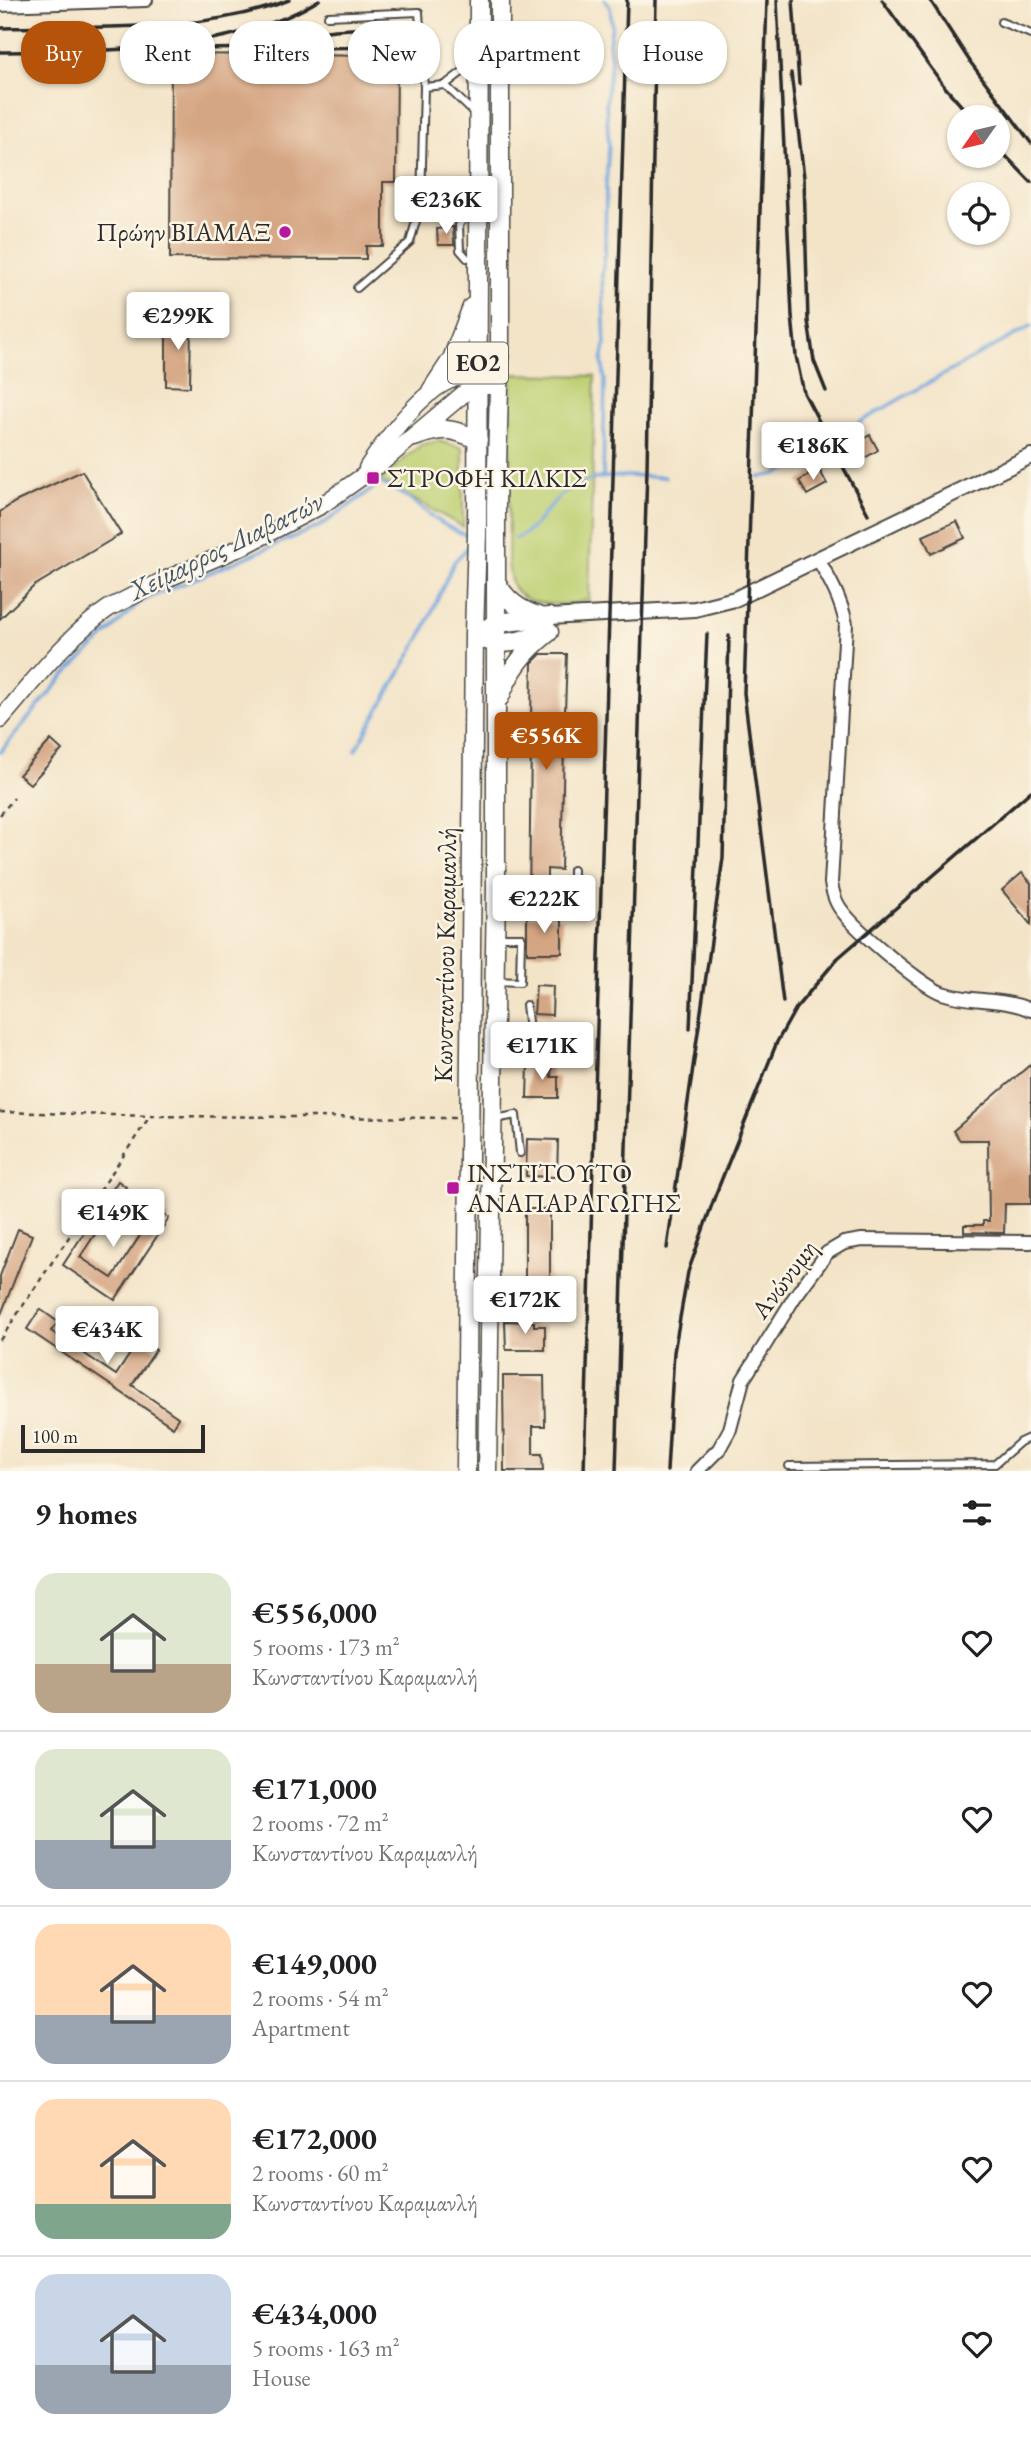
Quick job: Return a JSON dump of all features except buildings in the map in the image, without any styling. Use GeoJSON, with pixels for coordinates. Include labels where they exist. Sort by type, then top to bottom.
{"type":"FeatureCollection","features":[{"type":"Feature","properties":{"kind":"main road","name":"ΕΟ2"},"geometry":{"type":"LineString","coordinates":[[479,0],[479,21]]}},
{"type":"Feature","properties":{"kind":"main road","name":"ΕΟ2"},"geometry":{"type":"LineString","coordinates":[[499,380],[500,0]]}},
{"type":"Feature","properties":{"kind":"main road","name":"ΕΟ2"},"geometry":{"type":"LineString","coordinates":[[478,440],[480,84]]}},
{"type":"Feature","properties":{"kind":"main road"},"geometry":{"type":"LineString","coordinates":[[359,479],[390,436],[431,391],[456,351],[471,314],[478,286]]}},
{"type":"Feature","properties":{"kind":"main road"},"geometry":{"type":"LineString","coordinates":[[431,391],[455,379],[499,380]]}},
{"type":"Feature","properties":{"kind":"main road","name":"Κωνσταντίνου Καραμανλή"},"geometry":{"type":"LineString","coordinates":[[487,1471],[496,887],[499,380]]}},
{"type":"Feature","properties":{"kind":"main road"},"geometry":{"type":"LineString","coordinates":[[0,720],[68,642],[92,620],[137,593],[244,546],[322,505],[414,437],[478,381]]}},
{"type":"Feature","properties":{"kind":"main road"},"geometry":{"type":"LineString","coordinates":[[414,437],[447,429],[478,440]]}},
{"type":"Feature","properties":{"kind":"main road","name":"Κωνσταντίνου Καραμανλή"},"geometry":{"type":"LineString","coordinates":[[466,1471],[478,440]]}},
{"type":"Feature","properties":{"kind":"main road"},"geometry":{"type":"LineString","coordinates":[[496,582],[501,592],[517,607],[538,616],[549,625]]}},
{"type":"Feature","properties":{"kind":"main road"},"geometry":{"type":"LineString","coordinates":[[474,635],[496,625],[549,625]]}},
{"type":"Feature","properties":{"kind":"main road"},"geometry":{"type":"LineString","coordinates":[[474,635],[496,644],[517,642],[549,625]]}},
{"type":"Feature","properties":{"kind":"main road"},"geometry":{"type":"LineString","coordinates":[[496,710],[505,685],[518,662],[549,625]]}},
{"type":"Feature","properties":{"kind":"street"},"geometry":{"type":"LineString","coordinates":[[0,5],[146,0]]}},
{"type":"Feature","properties":{"kind":"street"},"geometry":{"type":"LineString","coordinates":[[549,625],[590,614],[714,606],[747,594],[1031,456]]}},
{"type":"Feature","properties":{"kind":"street"},"geometry":{"type":"LineString","coordinates":[[818,559],[835,587],[846,624],[831,883],[837,904],[848,918],[918,980],[942,992],[963,998],[1013,1003],[1031,1010]]}},
{"type":"Feature","properties":{"kind":"street","name":"Ανώνυμη"},"geometry":{"type":"LineString","coordinates":[[697,1471],[719,1449],[730,1429],[743,1380],[794,1298],[827,1253],[844,1243],[862,1240],[1031,1242]]}},
{"type":"Feature","properties":{"kind":"lane"},"geometry":{"type":"LineString","coordinates":[[328,16],[419,12],[424,87],[421,204],[410,242],[357,288]]}},
{"type":"Feature","properties":{"kind":"lane"},"geometry":{"type":"LineString","coordinates":[[1001,22],[1031,34]]}},
{"type":"Feature","properties":{"kind":"lane"},"geometry":{"type":"LineString","coordinates":[[424,87],[445,85],[454,78]]}},
{"type":"Feature","properties":{"kind":"lane"},"geometry":{"type":"LineString","coordinates":[[445,85],[480,120]]}},
{"type":"Feature","properties":{"kind":"lane"},"geometry":{"type":"LineString","coordinates":[[467,215],[459,225],[460,250],[467,258]]}},
{"type":"Feature","properties":{"kind":"lane"},"geometry":{"type":"LineString","coordinates":[[496,887],[516,888],[522,909],[573,911],[573,870]]}},
{"type":"Feature","properties":{"kind":"lane"},"geometry":{"type":"LineString","coordinates":[[494,981],[520,982],[521,937],[495,937]]}},
{"type":"Feature","properties":{"kind":"lane"},"geometry":{"type":"LineString","coordinates":[[494,1041],[530,1038],[526,1004]]}},
{"type":"Feature","properties":{"kind":"lane"},"geometry":{"type":"LineString","coordinates":[[493,1119],[516,1115],[520,1153]]}},
{"type":"Feature","properties":{"kind":"lane"},"geometry":{"type":"LineString","coordinates":[[789,1466],[995,1464],[1020,1442],[1031,1437]]}},
{"type":"Feature","properties":{"kind":"path"},"geometry":{"type":"LineString","coordinates":[[0,815],[13,798]]}},
{"type":"Feature","properties":{"kind":"path"},"geometry":{"type":"LineString","coordinates":[[0,1112],[150,1116],[450,1116],[469,1122]]}},
{"type":"Feature","properties":{"kind":"path"},"geometry":{"type":"LineString","coordinates":[[0,1340],[150,1116]]}},
{"type":"Feature","properties":{"kind":"green space"},"geometry":{"type":"Polygon","coordinates":[[[512,374],[595,376],[589,599],[562,604],[541,603],[517,592],[512,582],[508,564],[512,374]]]}},
{"type":"Feature","properties":{"kind":"green space"},"geometry":{"type":"Polygon","coordinates":[[[438,441],[463,448],[463,527],[380,480],[421,445],[438,441]]]}},
{"type":"Feature","properties":{"kind":"waterway"},"geometry":{"type":"LineString","coordinates":[[603,477],[605,381],[602,361],[605,346],[602,273],[609,146],[606,103],[612,25],[610,7],[605,0]]}},
{"type":"Feature","properties":{"kind":"waterway","name":"Χείμαρρος Διαβατών"},"geometry":{"type":"LineString","coordinates":[[759,477],[774,474],[802,462],[867,418],[1031,326]]}},
{"type":"Feature","properties":{"kind":"waterway","name":"Χείμαρρος Διαβατών"},"geometry":{"type":"LineString","coordinates":[[515,539],[533,526],[559,497],[583,482],[623,476],[665,477]]}},
{"type":"Feature","properties":{"kind":"waterway","name":"Χείμαρρος Διαβατών"},"geometry":{"type":"LineString","coordinates":[[0,752],[63,677],[140,602],[320,526],[381,483],[407,497],[444,525],[470,536],[470,539]]}},
{"type":"Feature","properties":{"kind":"waterway","name":"Χείμαρρος Διαβατών"},"geometry":{"type":"LineString","coordinates":[[355,751],[422,634],[454,562],[469,546]]}},
{"type":"Feature","properties":{"kind":"railway"},"geometry":{"type":"LineString","coordinates":[[0,28],[184,23],[256,11],[289,0]]}},
{"type":"Feature","properties":{"kind":"railway"},"geometry":{"type":"LineString","coordinates":[[0,52],[122,49],[206,40],[247,31],[284,18],[319,0]]}},
{"type":"Feature","properties":{"kind":"railway"},"geometry":{"type":"LineString","coordinates":[[584,1471],[627,0]]}},
{"type":"Feature","properties":{"kind":"railway"},"geometry":{"type":"LineString","coordinates":[[616,1471],[647,469],[656,0]]}},
{"type":"Feature","properties":{"kind":"railway"},"geometry":{"type":"LineString","coordinates":[[767,0],[744,693],[783,1002]]}},
{"type":"Feature","properties":{"kind":"railway"},"geometry":{"type":"LineString","coordinates":[[777,0],[796,356],[804,393],[868,514]]}},
{"type":"Feature","properties":{"kind":"railway"},"geometry":{"type":"LineString","coordinates":[[793,0],[799,84]]}},
{"type":"Feature","properties":{"kind":"railway"},"geometry":{"type":"LineString","coordinates":[[882,0],[961,105]]}},
{"type":"Feature","properties":{"kind":"railway"},"geometry":{"type":"LineString","coordinates":[[930,0],[971,63],[1031,143]]}},
{"type":"Feature","properties":{"kind":"railway"},"geometry":{"type":"LineString","coordinates":[[334,30],[348,29]]}},
{"type":"Feature","properties":{"kind":"railway"},"geometry":{"type":"LineString","coordinates":[[215,49],[348,48]]}},
{"type":"Feature","properties":{"kind":"railway"},"geometry":{"type":"LineString","coordinates":[[791,73],[804,177],[808,321],[814,361],[826,391]]}},
{"type":"Feature","properties":{"kind":"railway"},"geometry":{"type":"LineString","coordinates":[[1010,160],[1031,182]]}},
{"type":"Feature","properties":{"kind":"railway"},"geometry":{"type":"LineString","coordinates":[[690,1029],[707,634]]}},
{"type":"Feature","properties":{"kind":"railway"},"geometry":{"type":"LineString","coordinates":[[667,1248],[723,858],[729,636]]}},
{"type":"Feature","properties":{"kind":"railway"},"geometry":{"type":"LineString","coordinates":[[667,1471],[674,1352],[688,1272],[715,1196],[777,1042],[796,1008],[838,958],[1031,791]]}},
{"type":"Feature","properties":{"kind":"place","name":"Πρώην ΒΙΑΜΑΞ"},"geometry":{"type":"Point","coordinates":[285,232]}},
{"type":"Feature","properties":{"kind":"place","name":"ΣΤΡΟΦΗ ΚΙΛΚΙΣ"},"geometry":{"type":"Point","coordinates":[373,478]}},
{"type":"Feature","properties":{"kind":"place","name":"ΙΝΣΤΙΤΟΥΤΟ ΑΝΑΠΑΡΑΓΩΓΗΣ"},"geometry":{"type":"Point","coordinates":[453,1188]}}]}
